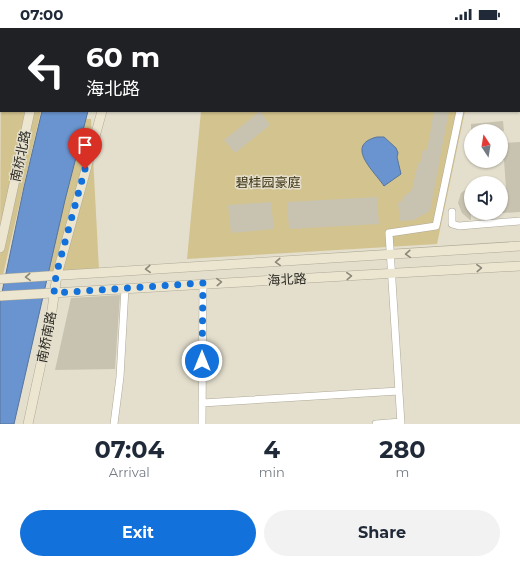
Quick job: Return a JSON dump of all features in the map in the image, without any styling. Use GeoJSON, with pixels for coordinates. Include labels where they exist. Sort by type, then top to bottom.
{"type":"FeatureCollection","features":[{"type":"Feature","properties":{"kind":"street","name":"南桥北路"},"geometry":{"type":"LineString","coordinates":[[0,248],[30,112]]}},
{"type":"Feature","properties":{"kind":"street","name":"南桥南路"},"geometry":{"type":"LineString","coordinates":[[28,424],[54,293],[56,275],[102,112]]}},
{"type":"Feature","properties":{"kind":"street"},"geometry":{"type":"LineString","coordinates":[[376,424],[401,423],[388,233],[436,226],[460,112]]}},
{"type":"Feature","properties":{"kind":"street"},"geometry":{"type":"LineString","coordinates":[[452,212],[452,224],[459,226],[520,221]]}},
{"type":"Feature","properties":{"kind":"street"},"geometry":{"type":"LineString","coordinates":[[0,279],[520,246]]}},
{"type":"Feature","properties":{"kind":"street","name":"海北路"},"geometry":{"type":"LineString","coordinates":[[0,296],[203,283],[520,266]]}},
{"type":"Feature","properties":{"kind":"street"},"geometry":{"type":"LineString","coordinates":[[202,424],[203,283]]}},
{"type":"Feature","properties":{"kind":"street"},"geometry":{"type":"LineString","coordinates":[[114,424],[120,377],[125,288]]}},
{"type":"Feature","properties":{"kind":"street"},"geometry":{"type":"LineString","coordinates":[[202,403],[398,391]]}},
{"type":"Feature","properties":{"kind":"green space"},"geometry":{"type":"Polygon","coordinates":[[[1,112],[41,112],[3,275],[0,275],[1,112]]]}},
{"type":"Feature","properties":{"kind":"green space","name":"碧桂园豪庭"},"geometry":{"type":"Polygon","coordinates":[[[201,112],[465,112],[437,244],[187,259],[201,112]]]}},
{"type":"Feature","properties":{"kind":"green space"},"geometry":{"type":"Polygon","coordinates":[[[78,119],[91,119],[99,270],[36,273],[78,119]]]}},
{"type":"Feature","properties":{"kind":"water"},"geometry":{"type":"Polygon","coordinates":[[[42,112],[88,112],[65,200],[14,424],[0,424],[0,302],[24,187],[42,112]]]}},
{"type":"Feature","properties":{"kind":"water"},"geometry":{"type":"Polygon","coordinates":[[[377,137],[384,137],[396,148],[401,174],[384,186],[364,159],[362,152],[363,146],[367,141],[377,137]]]}},
{"type":"Feature","properties":{"kind":"building"},"geometry":{"type":"Polygon","coordinates":[[[259,112],[261,112],[270,125],[235,153],[224,140],[259,112]]]}},
{"type":"Feature","properties":{"kind":"building"},"geometry":{"type":"Polygon","coordinates":[[[434,112],[449,112],[430,211],[414,220],[400,221],[398,203],[403,200],[402,198],[412,190],[418,163],[420,164],[423,150],[427,150],[434,112]]]}},
{"type":"Feature","properties":{"kind":"building"},"geometry":{"type":"Polygon","coordinates":[[[503,121],[503,124],[471,124],[503,121]]]}},
{"type":"Feature","properties":{"kind":"building"},"geometry":{"type":"Polygon","coordinates":[[[520,142],[520,212],[508,213],[508,176],[505,176],[505,168],[508,168],[508,143],[520,142]]]}},
{"type":"Feature","properties":{"kind":"building"},"geometry":{"type":"Polygon","coordinates":[[[464,191],[464,215],[458,203],[461,193],[464,191]]]}},
{"type":"Feature","properties":{"kind":"building"},"geometry":{"type":"Polygon","coordinates":[[[377,197],[379,224],[289,229],[287,202],[377,197]]]}},
{"type":"Feature","properties":{"kind":"building"},"geometry":{"type":"Polygon","coordinates":[[[271,202],[274,229],[231,233],[228,205],[271,202]]]}},
{"type":"Feature","properties":{"kind":"building"},"geometry":{"type":"Polygon","coordinates":[[[120,295],[115,369],[55,370],[71,298],[120,295]]]}},
{"type":"Feature","properties":{"kind":"route"},"geometry":{"type":"LineString","coordinates":[[85,169],[56,275],[54,293],[203,283],[202,361]]}}]}
